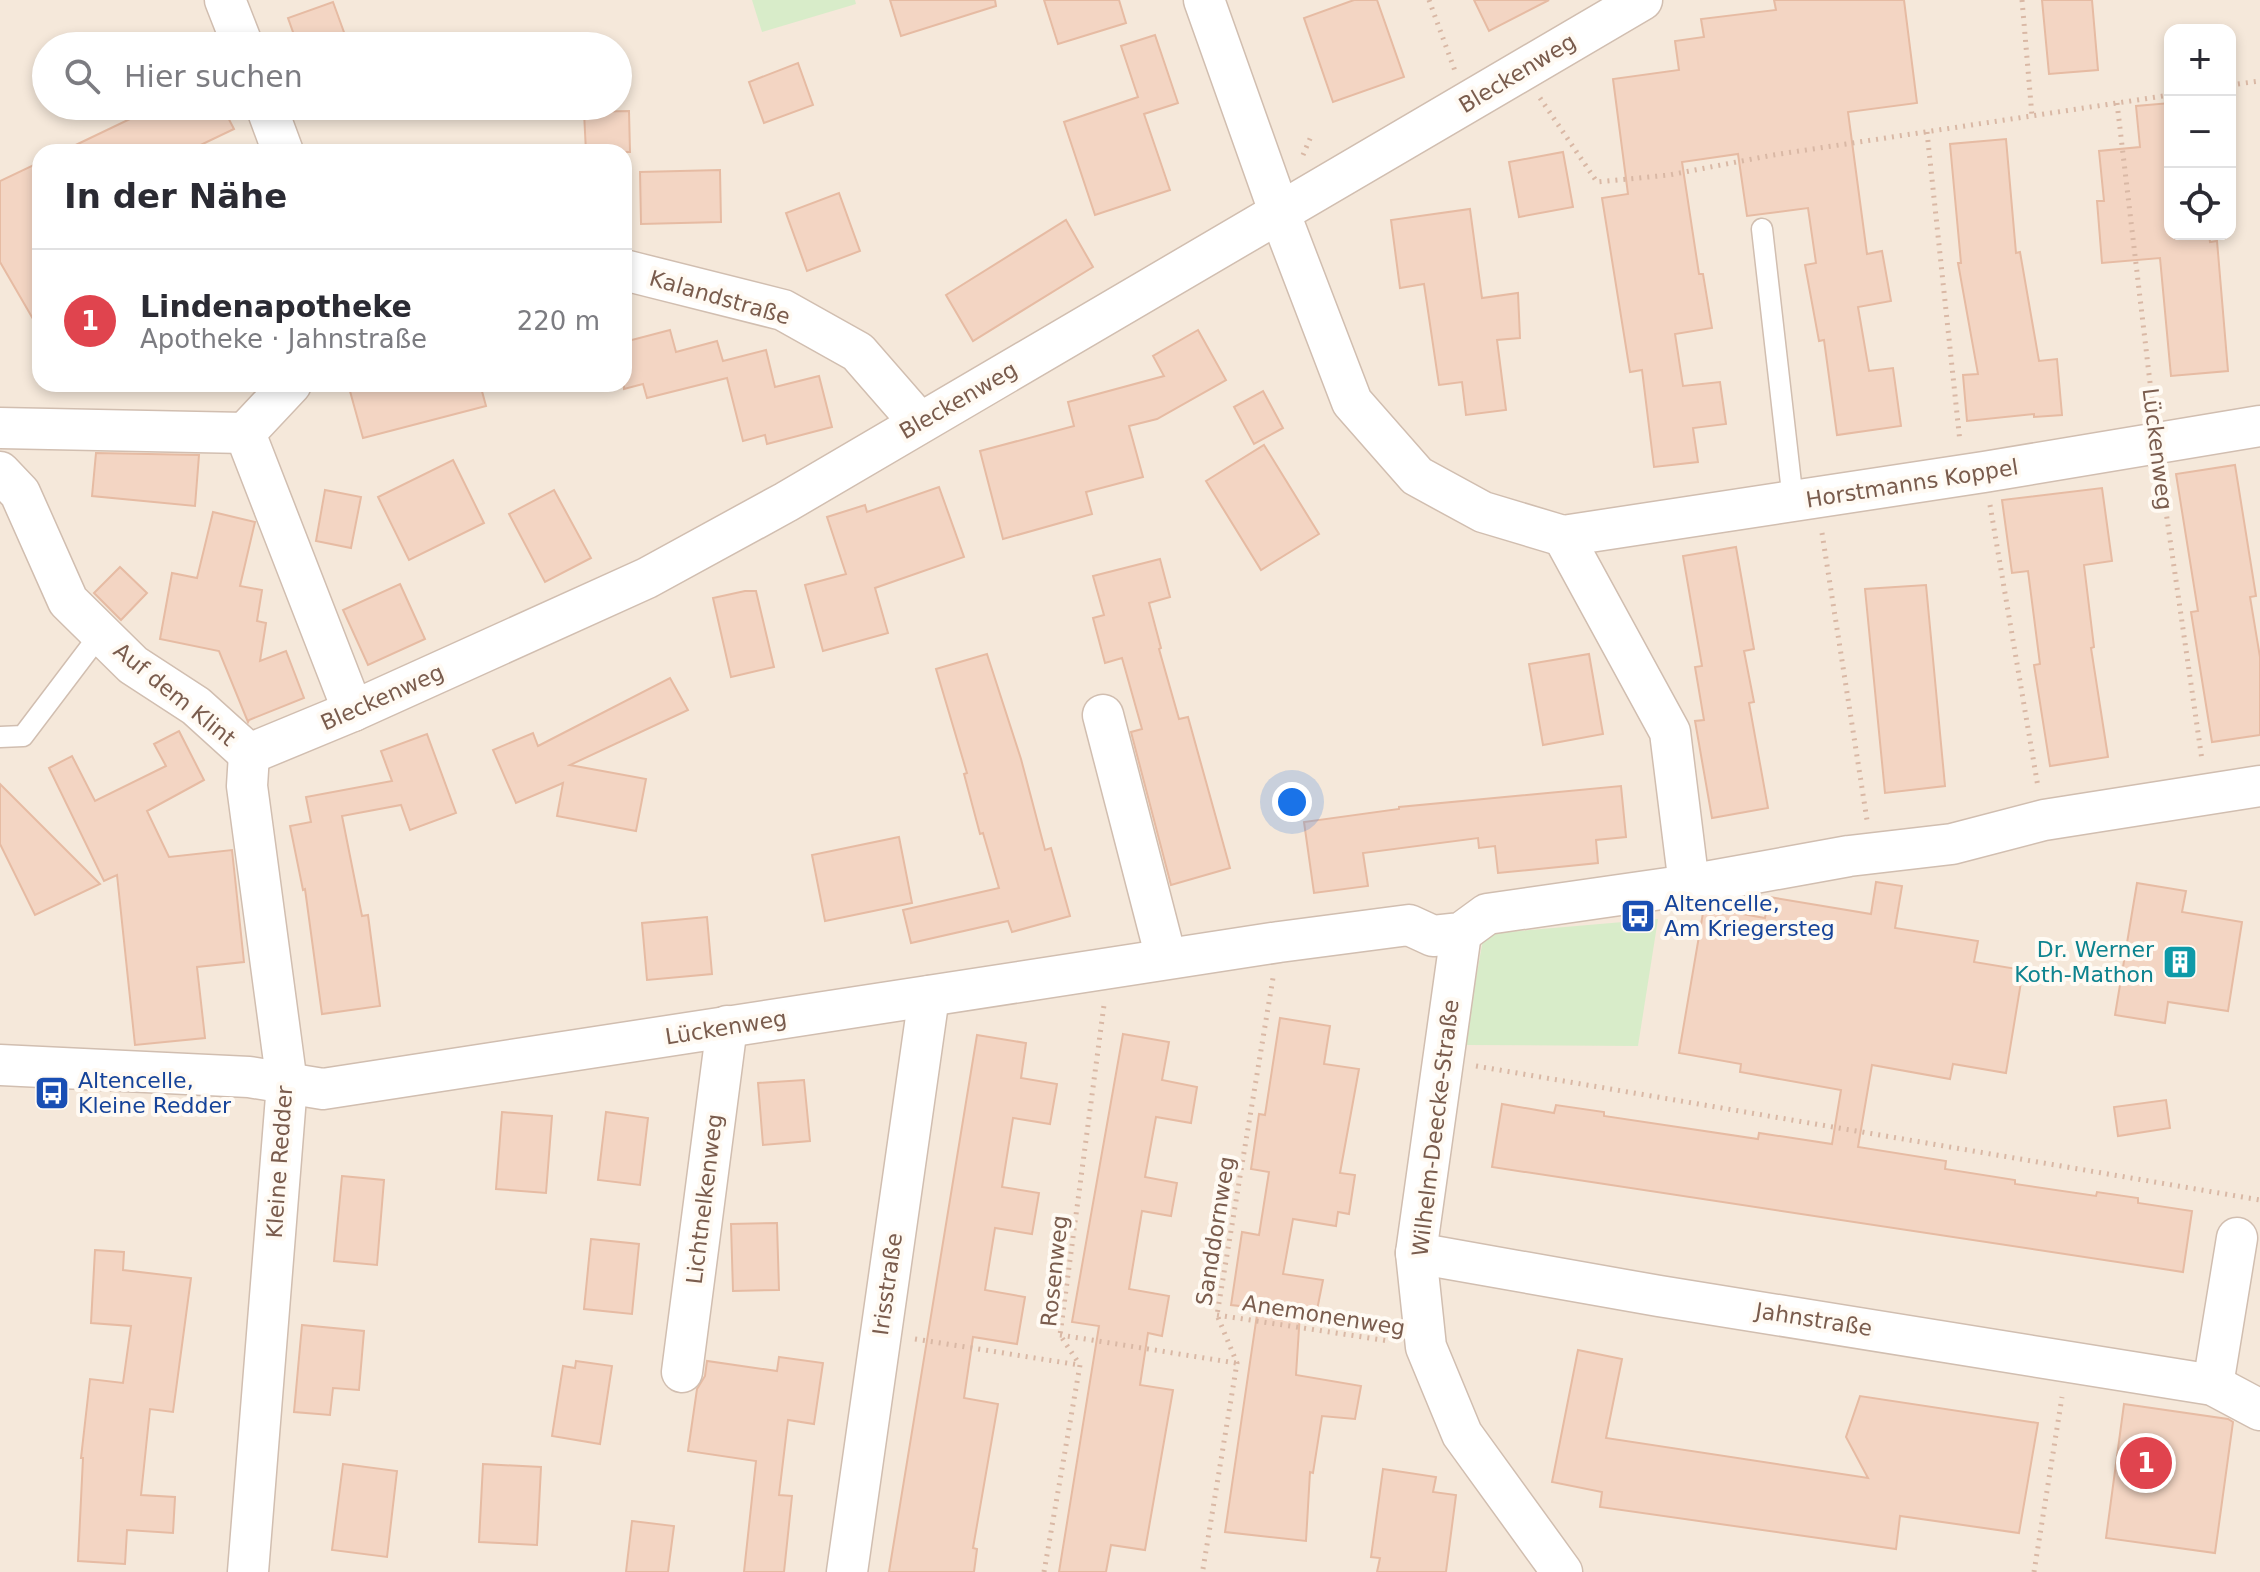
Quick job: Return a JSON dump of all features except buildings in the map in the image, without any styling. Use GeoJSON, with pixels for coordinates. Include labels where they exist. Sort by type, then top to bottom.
{"type":"FeatureCollection","features":[{"type":"Feature","properties":{"kind":"street"},"geometry":{"type":"LineString","coordinates":[[225,0],[238,32]]}},
{"type":"Feature","properties":{"kind":"street","name":"Horstmanns Koppel"},"geometry":{"type":"LineString","coordinates":[[1204,0],[1280,214],[1352,402],[1417,476],[1483,512],[1563,536],[1974,474],[2260,426]]}},
{"type":"Feature","properties":{"kind":"street","name":"Bleckenweg"},"geometry":{"type":"LineString","coordinates":[[249,754],[353,711],[647,578],[786,502],[1642,0]]}},
{"type":"Feature","properties":{"kind":"street"},"geometry":{"type":"LineString","coordinates":[[271,120],[280,144]]}},
{"type":"Feature","properties":{"kind":"street","name":"Kalandstraße"},"geometry":{"type":"LineString","coordinates":[[632,272],[783,310],[858,352],[919,422]]}},
{"type":"Feature","properties":{"kind":"street"},"geometry":{"type":"LineString","coordinates":[[0,428],[245,433],[283,392]]}},
{"type":"Feature","properties":{"kind":"street"},"geometry":{"type":"LineString","coordinates":[[245,433],[353,711]]}},
{"type":"Feature","properties":{"kind":"street","name":"Auf dem Klint"},"geometry":{"type":"LineString","coordinates":[[0,472],[20,493],[68,601],[133,665],[196,706],[249,754]]}},
{"type":"Feature","properties":{"kind":"street"},"geometry":{"type":"LineString","coordinates":[[1563,536],[1670,732],[1689,885]]}},
{"type":"Feature","properties":{"kind":"street"},"geometry":{"type":"LineString","coordinates":[[1103,715],[1166,958]]}},
{"type":"Feature","properties":{"kind":"street","name":"Kleine Redder"},"geometry":{"type":"LineString","coordinates":[[248,1572],[287,1084],[247,786],[249,754]]}},
{"type":"Feature","properties":{"kind":"street"},"geometry":{"type":"LineString","coordinates":[[1461,933],[1487,914],[1689,885],[1872,852],[1952,844],[2044,820],[2260,786]]}},
{"type":"Feature","properties":{"kind":"street","name":"Lückenweg"},"geometry":{"type":"LineString","coordinates":[[0,1065],[249,1077],[323,1089],[1279,942],[1409,925],[1433,936],[1461,933]]}},
{"type":"Feature","properties":{"kind":"street","name":"Wilhelm-Deecke-Straße"},"geometry":{"type":"LineString","coordinates":[[1461,933],[1416,1253],[1426,1347],[1462,1434],[1562,1572]]}},
{"type":"Feature","properties":{"kind":"street","name":"Irisstraße"},"geometry":{"type":"LineString","coordinates":[[847,1572],[929,996]]}},
{"type":"Feature","properties":{"kind":"street","name":"Lichtnelkenweg"},"geometry":{"type":"LineString","coordinates":[[682,1372],[727,1026]]}},
{"type":"Feature","properties":{"kind":"street"},"geometry":{"type":"LineString","coordinates":[[2213,1385],[2237,1238]]}},
{"type":"Feature","properties":{"kind":"street","name":"Jahnstraße"},"geometry":{"type":"LineString","coordinates":[[1416,1253],[1659,1296],[2213,1385],[2260,1410]]}},
{"type":"Feature","properties":{"kind":"lane"},"geometry":{"type":"LineString","coordinates":[[1762,229],[1805,499]]}},
{"type":"Feature","properties":{"kind":"lane","name":"Auf dem Klint"},"geometry":{"type":"LineString","coordinates":[[0,737],[23,736],[101,633]]}},
{"type":"Feature","properties":{"kind":"path"},"geometry":{"type":"LineString","coordinates":[[1429,0],[1457,78]]}},
{"type":"Feature","properties":{"kind":"path"},"geometry":{"type":"LineString","coordinates":[[2022,0],[2032,116]]}},
{"type":"Feature","properties":{"kind":"path"},"geometry":{"type":"LineString","coordinates":[[1522,71],[1597,182],[1669,175],[1773,155],[2164,96]]}},
{"type":"Feature","properties":{"kind":"path"},"geometry":{"type":"LineString","coordinates":[[2236,84],[2260,81]]}},
{"type":"Feature","properties":{"kind":"path","name":"Lückenweg"},"geometry":{"type":"LineString","coordinates":[[2117,103],[2157,443],[2207,794]]}},
{"type":"Feature","properties":{"kind":"path"},"geometry":{"type":"LineString","coordinates":[[1927,132],[1974,474],[2044,820]]}},
{"type":"Feature","properties":{"kind":"path"},"geometry":{"type":"LineString","coordinates":[[1805,499],[1872,852]]}},
{"type":"Feature","properties":{"kind":"path","name":"Sanddornweg"},"geometry":{"type":"LineString","coordinates":[[1237,1363],[1217,1315],[1279,942]]}},
{"type":"Feature","properties":{"kind":"path","name":"Rosenweg"},"geometry":{"type":"LineString","coordinates":[[1080,1365],[1060,1335],[1109,967]]}},
{"type":"Feature","properties":{"kind":"path"},"geometry":{"type":"LineString","coordinates":[[1443,1061],[2260,1200]]}},
{"type":"Feature","properties":{"kind":"path","name":"Anemonenweg"},"geometry":{"type":"LineString","coordinates":[[1217,1315],[1426,1347]]}},
{"type":"Feature","properties":{"kind":"path"},"geometry":{"type":"LineString","coordinates":[[880,1333],[1080,1365],[1044,1572]]}},
{"type":"Feature","properties":{"kind":"path"},"geometry":{"type":"LineString","coordinates":[[1060,1335],[1237,1363],[1203,1569]]}},
{"type":"Feature","properties":{"kind":"path"},"geometry":{"type":"LineString","coordinates":[[2034,1572],[2068,1360]]}},
{"type":"Feature","properties":{"kind":"shaded area"},"geometry":{"type":"Polygon","coordinates":[[[0,0],[2260,0],[2260,1572],[0,1572],[0,0]]]}},
{"type":"Feature","properties":{"kind":"green space"},"geometry":{"type":"Polygon","coordinates":[[[752,0],[855,0],[856,4],[762,32],[752,0]]]}},
{"type":"Feature","properties":{"kind":"green space"},"geometry":{"type":"Polygon","coordinates":[[[1658,919],[1638,1046],[1464,1045],[1484,934],[1658,919]]]}},
{"type":"Feature","properties":{"kind":"place","name":"Altencelle, Am Kriegersteg"},"geometry":{"type":"Point","coordinates":[1638,916]}},
{"type":"Feature","properties":{"kind":"place","name":"Dr. Werner Koth-Mathon"},"geometry":{"type":"Point","coordinates":[2180,962]}},
{"type":"Feature","properties":{"kind":"place","name":"Altencelle, Kleine Redder"},"geometry":{"type":"Point","coordinates":[52,1093]}},
{"type":"Feature","properties":{"kind":"place","name":"Lindenapotheke"},"geometry":{"type":"Point","coordinates":[2146,1463]}}]}
